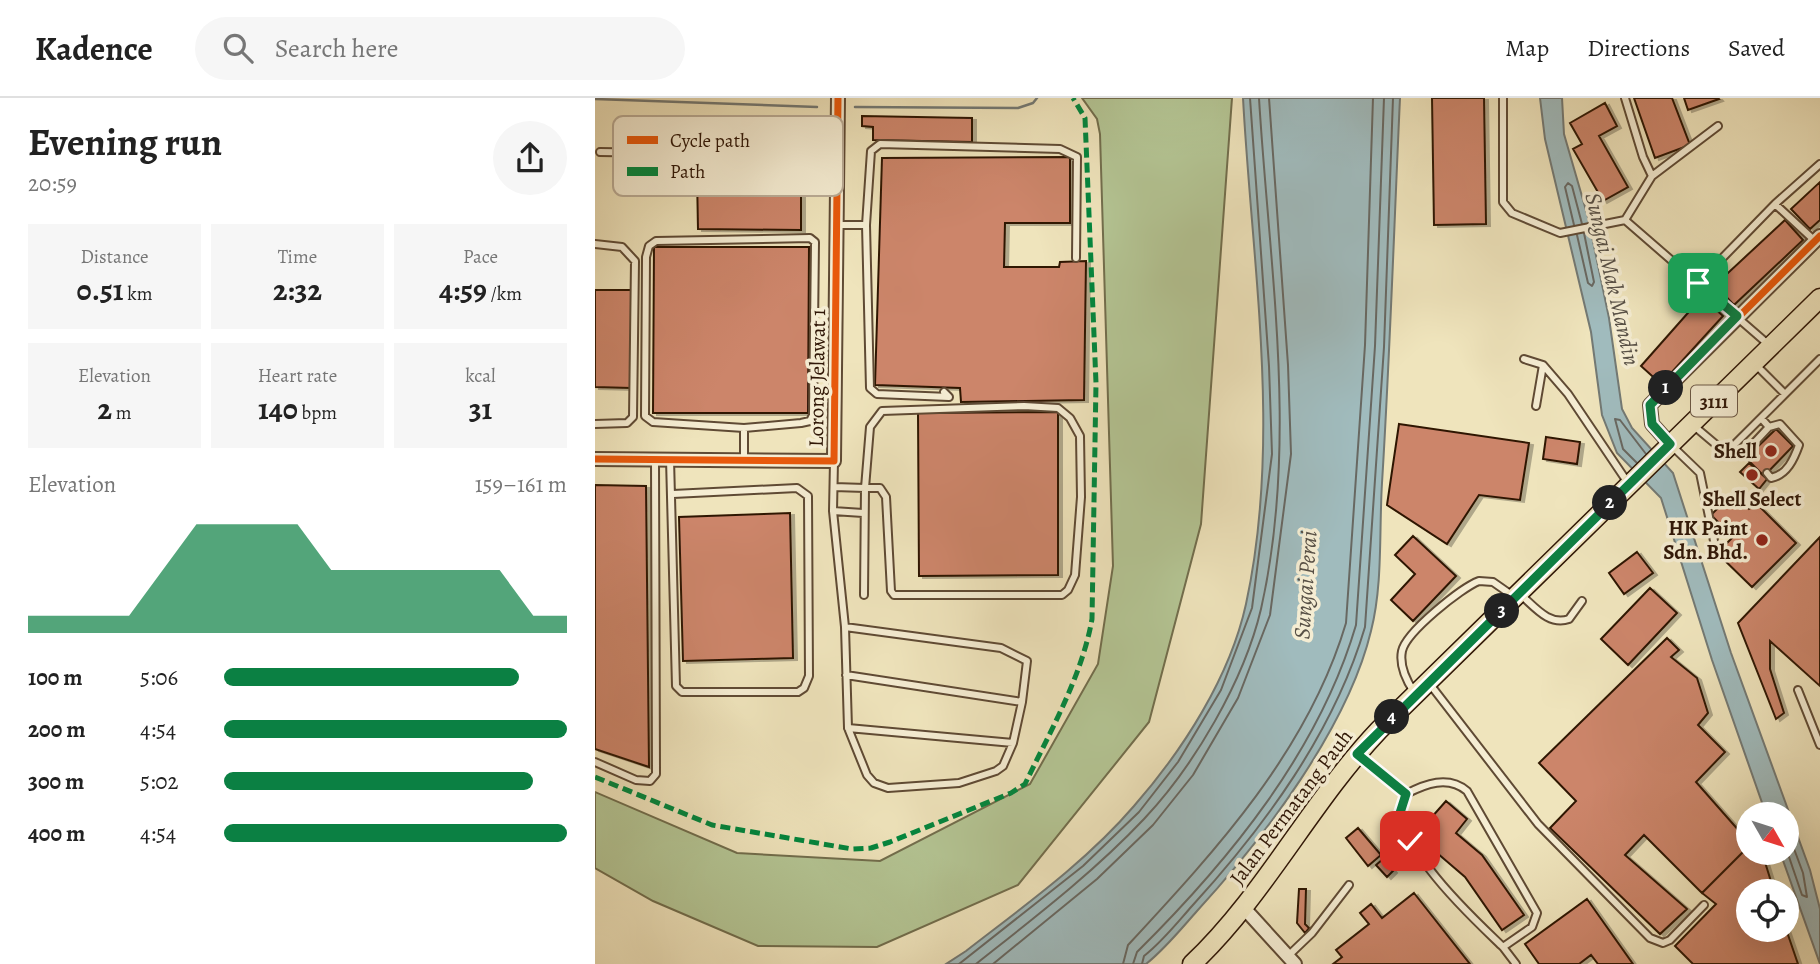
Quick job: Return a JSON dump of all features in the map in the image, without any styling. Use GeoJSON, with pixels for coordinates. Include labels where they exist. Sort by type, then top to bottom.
{"type":"FeatureCollection","features":[{"type":"Feature","properties":{"kind":"main road","name":"Jalan Permatang Pauh"},"geometry":{"type":"LineString","coordinates":[[1192,964],[1244,908],[1357,754],[1428,681],[1820,298]]}},
{"type":"Feature","properties":{"kind":"street","name":"Lorong Jelawat 1"},"geometry":{"type":"LineString","coordinates":[[838,98],[838,116]]}},
{"type":"Feature","properties":{"kind":"street","name":"Lorong Jelawat 1"},"geometry":{"type":"LineString","coordinates":[[595,459],[834,461],[837,196]]}},
{"type":"Feature","properties":{"kind":"street"},"geometry":{"type":"LineString","coordinates":[[1664,450],[1652,424],[1650,405],[1817,238]]}},
{"type":"Feature","properties":{"kind":"street"},"geometry":{"type":"LineString","coordinates":[[1244,908],[1291,960]]}},
{"type":"Feature","properties":{"kind":"lane"},"geometry":{"type":"LineString","coordinates":[[1503,98],[1503,202],[1513,213],[1560,233],[1625,220],[1652,176],[1718,126]]}},
{"type":"Feature","properties":{"kind":"lane"},"geometry":{"type":"LineString","coordinates":[[1625,98],[1643,158],[1652,176]]}},
{"type":"Feature","properties":{"kind":"lane"},"geometry":{"type":"LineString","coordinates":[[944,393],[949,397],[877,394],[870,388],[866,225],[871,151],[875,145],[1060,149],[1077,157],[1076,258]]}},
{"type":"Feature","properties":{"kind":"lane"},"geometry":{"type":"LineString","coordinates":[[600,152],[613,152]]}},
{"type":"Feature","properties":{"kind":"lane"},"geometry":{"type":"LineString","coordinates":[[1698,283],[1775,204],[1820,164]]}},
{"type":"Feature","properties":{"kind":"lane"},"geometry":{"type":"LineString","coordinates":[[1775,204],[1817,238]]}},
{"type":"Feature","properties":{"kind":"lane"},"geometry":{"type":"LineString","coordinates":[[1625,220],[1771,346]]}},
{"type":"Feature","properties":{"kind":"lane"},"geometry":{"type":"LineString","coordinates":[[837,225],[866,225]]}},
{"type":"Feature","properties":{"kind":"lane"},"geometry":{"type":"LineString","coordinates":[[810,238],[815,242],[813,415],[810,421],[801,423],[744,428],[653,422],[645,416],[646,257],[649,246],[656,241],[810,238]]}},
{"type":"Feature","properties":{"kind":"lane"},"geometry":{"type":"LineString","coordinates":[[595,244],[622,247],[635,261],[633,417],[627,423],[595,424]]}},
{"type":"Feature","properties":{"kind":"lane"},"geometry":{"type":"LineString","coordinates":[[1524,359],[1543,365],[1568,394],[1631,482]]}},
{"type":"Feature","properties":{"kind":"lane"},"geometry":{"type":"LineString","coordinates":[[1726,453],[1820,359]]}},
{"type":"Feature","properties":{"kind":"lane"},"geometry":{"type":"LineString","coordinates":[[1753,363],[1785,394]]}},
{"type":"Feature","properties":{"kind":"lane"},"geometry":{"type":"LineString","coordinates":[[1536,406],[1543,365]]}},
{"type":"Feature","properties":{"kind":"lane"},"geometry":{"type":"LineString","coordinates":[[834,487],[865,488],[880,488],[886,497],[891,591],[894,595],[1062,595],[1073,583],[1080,497],[1080,436],[1070,418],[1058,408],[1024,406],[882,411],[870,427],[865,488],[863,513],[865,595]]}},
{"type":"Feature","properties":{"kind":"lane"},"geometry":{"type":"LineString","coordinates":[[1761,418],[1769,427]]}},
{"type":"Feature","properties":{"kind":"lane"},"geometry":{"type":"LineString","coordinates":[[1691,423],[1726,453],[1745,456],[1769,427],[1780,424],[1800,445],[1791,464],[1777,477],[1771,478],[1766,473]]}},
{"type":"Feature","properties":{"kind":"lane"},"geometry":{"type":"LineString","coordinates":[[744,428],[744,460]]}},
{"type":"Feature","properties":{"kind":"lane"},"geometry":{"type":"LineString","coordinates":[[1664,450],[1700,473],[1714,541]]}},
{"type":"Feature","properties":{"kind":"lane"},"geometry":{"type":"LineString","coordinates":[[595,762],[646,782],[656,774],[655,459]]}},
{"type":"Feature","properties":{"kind":"lane"},"geometry":{"type":"LineString","coordinates":[[670,459],[673,494],[675,686],[682,692],[798,692],[804,688],[809,676],[808,496],[797,488],[673,494]]}},
{"type":"Feature","properties":{"kind":"lane"},"geometry":{"type":"LineString","coordinates":[[834,461],[834,511],[845,627],[848,728],[867,775],[874,783],[888,788],[958,783],[987,775],[1003,766],[1013,743],[1023,702],[1027,661],[1016,653],[1001,648],[845,627]]}},
{"type":"Feature","properties":{"kind":"lane"},"geometry":{"type":"LineString","coordinates":[[834,511],[863,513]]}},
{"type":"Feature","properties":{"kind":"lane"},"geometry":{"type":"LineString","coordinates":[[1415,694],[1403,675],[1402,651],[1417,630],[1479,580],[1493,582],[1545,616],[1559,621],[1569,619],[1582,601]]}},
{"type":"Feature","properties":{"kind":"lane"},"geometry":{"type":"LineString","coordinates":[[846,676],[1023,702]]}},
{"type":"Feature","properties":{"kind":"lane"},"geometry":{"type":"LineString","coordinates":[[1428,681],[1538,824],[1650,938],[1663,943],[1670,940],[1704,905]]}},
{"type":"Feature","properties":{"kind":"lane"},"geometry":{"type":"LineString","coordinates":[[1798,690],[1820,745]]}},
{"type":"Feature","properties":{"kind":"lane"},"geometry":{"type":"LineString","coordinates":[[848,728],[1013,743]]}},
{"type":"Feature","properties":{"kind":"lane"},"geometry":{"type":"LineString","coordinates":[[1357,754],[1406,794]]}},
{"type":"Feature","properties":{"kind":"lane"},"geometry":{"type":"LineString","coordinates":[[1503,947],[1532,928],[1537,913],[1467,791],[1449,782],[1423,785],[1406,794],[1400,813],[1410,841],[1457,901],[1503,947],[1516,964]]}},
{"type":"Feature","properties":{"kind":"lane"},"geometry":{"type":"LineString","coordinates":[[1291,960],[1349,885]]}},
{"type":"Feature","properties":{"kind":"green space"},"geometry":{"type":"Polygon","coordinates":[[[1082,98],[1232,98],[1201,524],[1149,722],[1018,885],[877,947],[758,946],[653,901],[595,868],[595,792],[737,853],[880,861],[1030,784],[1098,664],[1113,566],[1100,134],[1097,119],[1082,98]]]}},
{"type":"Feature","properties":{"kind":"water","name":"Sungai Perai"},"geometry":{"type":"Polygon","coordinates":[[[1243,98],[1400,98],[1379,576],[1375,613],[1360,668],[1324,743],[1275,816],[1223,882],[1173,939],[1146,964],[946,964],[1054,883],[1096,846],[1134,806],[1187,737],[1216,685],[1239,631],[1257,541],[1263,415],[1243,98]]]}},
{"type":"Feature","properties":{"kind":"water"},"geometry":{"type":"Polygon","coordinates":[[[1540,98],[1562,98],[1564,134],[1588,217],[1609,318],[1622,409],[1632,428],[1673,473],[1731,653],[1785,802],[1762,802],[1712,660],[1661,498],[1617,453],[1602,415],[1591,332],[1545,139],[1540,98]]]}},
{"type":"Feature","properties":{"kind":"water"},"geometry":{"type":"Polygon","coordinates":[[[1799,840],[1820,909],[1820,964],[1799,905],[1799,879],[1790,879],[1785,865],[1799,865],[1799,840]]]}},
{"type":"Feature","properties":{"kind":"building"},"geometry":{"type":"Polygon","coordinates":[[[1432,98],[1484,98],[1486,224],[1434,225],[1432,98]]]}},
{"type":"Feature","properties":{"kind":"building"},"geometry":{"type":"Polygon","coordinates":[[[1634,98],[1672,98],[1690,145],[1655,158],[1634,98]]]}},
{"type":"Feature","properties":{"kind":"building"},"geometry":{"type":"Polygon","coordinates":[[[1684,98],[1718,98],[1719,99],[1688,110],[1684,98]]]}},
{"type":"Feature","properties":{"kind":"building"},"geometry":{"type":"Polygon","coordinates":[[[1605,103],[1617,126],[1599,136],[1628,187],[1603,201],[1573,149],[1582,144],[1570,123],[1605,103]]]}},
{"type":"Feature","properties":{"kind":"building"},"geometry":{"type":"Polygon","coordinates":[[[862,116],[972,118],[972,142],[873,140],[873,127],[862,126],[862,116]]]}},
{"type":"Feature","properties":{"kind":"building"},"geometry":{"type":"Polygon","coordinates":[[[1070,157],[1070,223],[1005,223],[1004,267],[1059,267],[1060,262],[1086,261],[1084,400],[961,402],[960,388],[875,385],[882,158],[1070,157]]]}},
{"type":"Feature","properties":{"kind":"building"},"geometry":{"type":"Polygon","coordinates":[[[1820,182],[1820,220],[1810,229],[1791,209],[1820,182]]]}},
{"type":"Feature","properties":{"kind":"building"},"geometry":{"type":"Polygon","coordinates":[[[697,196],[801,196],[801,230],[698,229],[697,196]]]}},
{"type":"Feature","properties":{"kind":"building"},"geometry":{"type":"Polygon","coordinates":[[[1785,220],[1803,240],[1734,305],[1715,285],[1785,220]]]}},
{"type":"Feature","properties":{"kind":"building"},"geometry":{"type":"Polygon","coordinates":[[[654,247],[809,247],[808,413],[653,413],[654,247]]]}},
{"type":"Feature","properties":{"kind":"building"},"geometry":{"type":"Polygon","coordinates":[[[595,290],[632,290],[631,388],[595,387],[595,290]]]}},
{"type":"Feature","properties":{"kind":"building"},"geometry":{"type":"Polygon","coordinates":[[[1702,297],[1723,316],[1661,384],[1641,366],[1702,297]]]}},
{"type":"Feature","properties":{"kind":"building"},"geometry":{"type":"Polygon","coordinates":[[[1058,412],[1058,575],[919,576],[918,413],[1058,412]]]}},
{"type":"Feature","properties":{"kind":"building"},"geometry":{"type":"Polygon","coordinates":[[[1399,424],[1529,443],[1520,500],[1479,495],[1447,544],[1387,505],[1399,424]]]}},
{"type":"Feature","properties":{"kind":"building","name":"Shell"},"geometry":{"type":"Polygon","coordinates":[[[1776,429],[1793,446],[1764,476],[1746,458],[1776,429]]]}},
{"type":"Feature","properties":{"kind":"building"},"geometry":{"type":"Polygon","coordinates":[[[1546,437],[1580,442],[1577,464],[1543,459],[1546,437]]]}},
{"type":"Feature","properties":{"kind":"building","name":"Shell Select"},"geometry":{"type":"Polygon","coordinates":[[[1749,463],[1767,479],[1759,489],[1740,472],[1749,463]]]}},
{"type":"Feature","properties":{"kind":"building"},"geometry":{"type":"Polygon","coordinates":[[[595,485],[646,486],[649,767],[595,749],[595,485]]]}},
{"type":"Feature","properties":{"kind":"building","name":"HK Paint Sdn. Bhd."},"geometry":{"type":"Polygon","coordinates":[[[1733,493],[1749,509],[1756,503],[1796,543],[1752,587],[1717,553],[1733,537],[1711,515],[1733,493]]]}},
{"type":"Feature","properties":{"kind":"building"},"geometry":{"type":"Polygon","coordinates":[[[790,513],[793,658],[683,661],[679,517],[790,513]]]}},
{"type":"Feature","properties":{"kind":"building"},"geometry":{"type":"Polygon","coordinates":[[[1413,536],[1456,576],[1413,621],[1391,600],[1415,574],[1395,555],[1413,536]]]}},
{"type":"Feature","properties":{"kind":"building"},"geometry":{"type":"Polygon","coordinates":[[[1820,537],[1820,686],[1770,641],[1770,669],[1784,713],[1776,719],[1738,623],[1820,537]]]}},
{"type":"Feature","properties":{"kind":"building"},"geometry":{"type":"Polygon","coordinates":[[[1637,552],[1653,573],[1624,594],[1609,573],[1637,552]]]}},
{"type":"Feature","properties":{"kind":"building"},"geometry":{"type":"Polygon","coordinates":[[[1650,588],[1677,613],[1628,665],[1601,639],[1650,588]]]}},
{"type":"Feature","properties":{"kind":"building"},"geometry":{"type":"Polygon","coordinates":[[[1667,638],[1679,650],[1671,657],[1697,678],[1708,713],[1698,725],[1725,752],[1696,782],[1736,827],[1736,859],[1702,893],[1644,835],[1625,855],[1687,909],[1660,934],[1550,828],[1576,801],[1539,763],[1667,638]]]}},
{"type":"Feature","properties":{"kind":"building"},"geometry":{"type":"Polygon","coordinates":[[[1446,801],[1467,819],[1456,833],[1482,855],[1524,915],[1502,930],[1465,877],[1416,835],[1446,801]]]}},
{"type":"Feature","properties":{"kind":"building"},"geometry":{"type":"Polygon","coordinates":[[[1358,828],[1381,855],[1368,866],[1346,838],[1358,828]]]}},
{"type":"Feature","properties":{"kind":"building"},"geometry":{"type":"Polygon","coordinates":[[[1383,859],[1393,871],[1387,877],[1376,865],[1383,859]]]}},
{"type":"Feature","properties":{"kind":"building"},"geometry":{"type":"Polygon","coordinates":[[[1736,859],[1736,865],[1766,865],[1770,879],[1736,879],[1736,942],[1790,942],[1798,964],[1693,964],[1675,946],[1716,904],[1702,893],[1736,859]]]}},
{"type":"Feature","properties":{"kind":"building"},"geometry":{"type":"Polygon","coordinates":[[[1299,889],[1306,889],[1305,924],[1309,928],[1305,933],[1297,923],[1299,889]]]}},
{"type":"Feature","properties":{"kind":"building"},"geometry":{"type":"Polygon","coordinates":[[[1414,893],[1470,964],[1333,964],[1342,957],[1336,950],[1369,924],[1360,913],[1371,904],[1382,918],[1414,893]]]}},
{"type":"Feature","properties":{"kind":"building"},"geometry":{"type":"Polygon","coordinates":[[[1587,899],[1633,964],[1598,964],[1591,955],[1579,964],[1539,964],[1525,944],[1587,899]]]}},
{"type":"Feature","properties":{"kind":"waterway"},"geometry":{"type":"LineString","coordinates":[[855,107],[1018,108],[1033,103],[1037,98]]}},
{"type":"Feature","properties":{"kind":"waterway"},"geometry":{"type":"LineString","coordinates":[[595,99],[817,107]]}},
{"type":"Feature","properties":{"kind":"marked path"},"geometry":{"type":"LineString","coordinates":[[595,777],[712,825],[852,849],[871,848],[890,842],[1011,793],[1025,784],[1073,683],[1092,619],[1096,383],[1085,118],[1073,98]]}},
{"type":"Feature","properties":{"kind":"cycle path"},"geometry":{"type":"LineString","coordinates":[[838,98],[838,116]]}},
{"type":"Feature","properties":{"kind":"cycle path"},"geometry":{"type":"LineString","coordinates":[[595,459],[834,461],[837,196]]}},
{"type":"Feature","properties":{"kind":"cycle path"},"geometry":{"type":"LineString","coordinates":[[1670,444],[1652,424],[1650,405],[1820,236]]}},
{"type":"Feature","properties":{"kind":"place","name":"Shell"},"geometry":{"type":"Point","coordinates":[1771,451]}},
{"type":"Feature","properties":{"kind":"place","name":"Shell Select"},"geometry":{"type":"Point","coordinates":[1752,475]}},
{"type":"Feature","properties":{"kind":"place","name":"HK Paint Sdn. Bhd."},"geometry":{"type":"Point","coordinates":[1762,540]}},
{"type":"Feature","properties":{"kind":"route"},"geometry":{"type":"LineString","coordinates":[[1410,841],[1400,813],[1406,794],[1357,754],[1670,444],[1652,424],[1650,405],[1737,316],[1698,283]]}},
{"type":"Feature","properties":{"kind":"water label","name":"Sungai Mak Mandin"},"geometry":{"type":"Point","coordinates":[1613,279]}}]}
